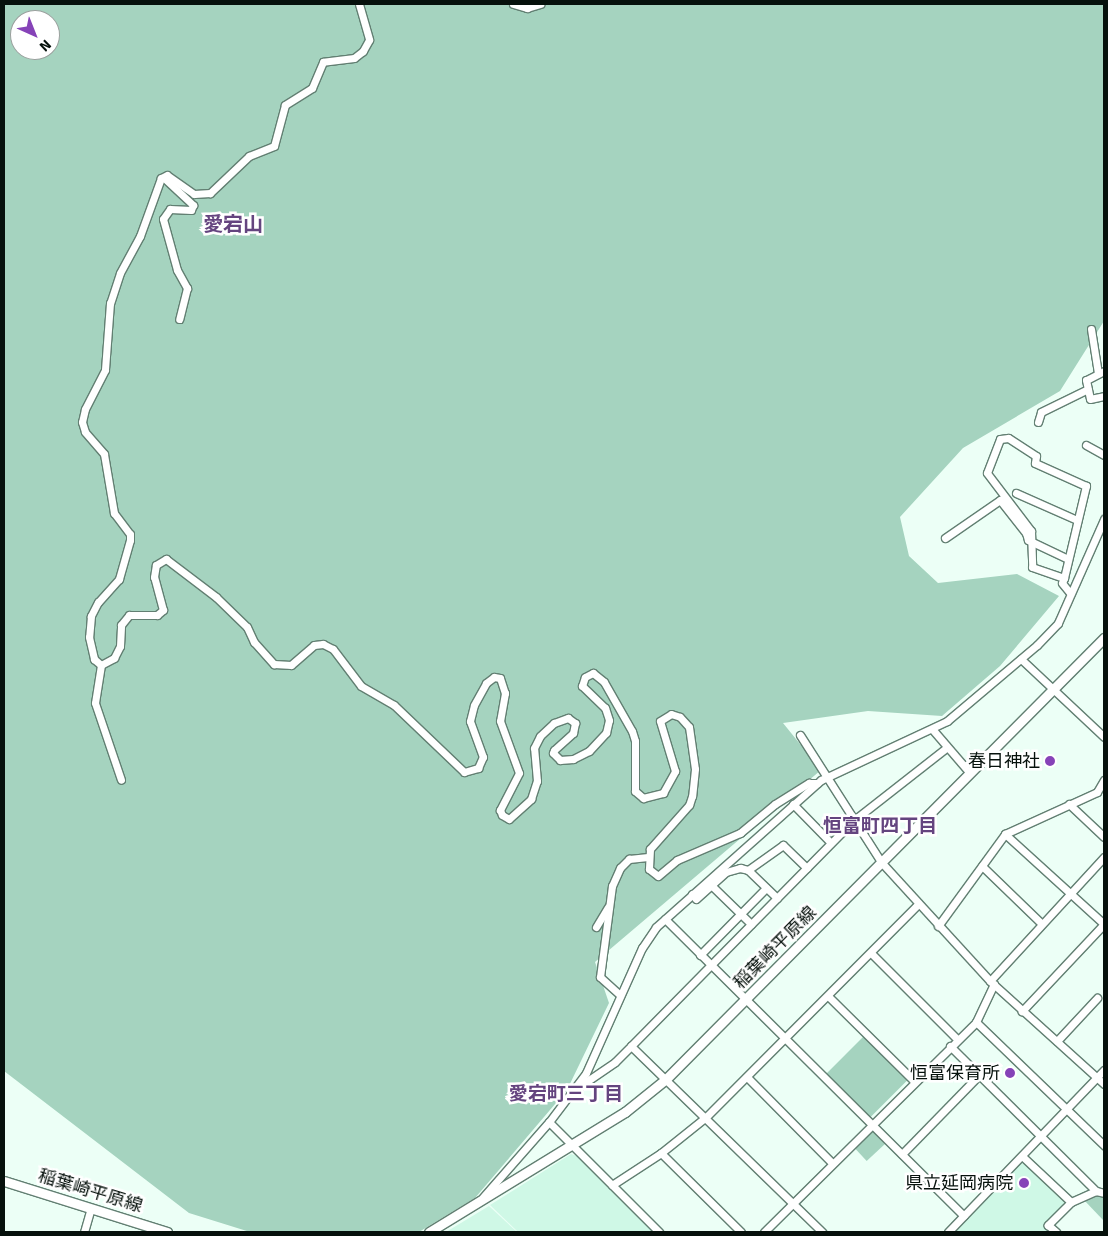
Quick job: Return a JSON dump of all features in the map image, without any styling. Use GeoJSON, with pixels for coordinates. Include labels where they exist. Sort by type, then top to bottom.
{"type":"FeatureCollection","features":[{"type":"Feature","properties":{"kind":"main road","name":"稲葉崎平原線"},"geometry":{"type":"LineString","coordinates":[[429,1232],[625,1112],[666,1079],[1104,638]]}},
{"type":"Feature","properties":{"kind":"main road","name":"稲葉崎平原線"},"geometry":{"type":"LineString","coordinates":[[4,1181],[167,1232]]}},
{"type":"Feature","properties":{"kind":"street"},"geometry":{"type":"LineString","coordinates":[[162,176],[167,176],[194,194],[210,193],[248,156],[274,146],[285,105],[312,88],[320,64],[325,60],[354,58],[367,46],[368,31],[359,4]]}},
{"type":"Feature","properties":{"kind":"street"},"geometry":{"type":"LineString","coordinates":[[513,4],[527,8],[540,4]]}},
{"type":"Feature","properties":{"kind":"street"},"geometry":{"type":"LineString","coordinates":[[162,176],[193,205],[191,210],[170,209],[164,218],[177,270],[188,288],[179,319]]}},
{"type":"Feature","properties":{"kind":"street"},"geometry":{"type":"LineString","coordinates":[[101,665],[92,656],[90,623],[98,602],[120,579],[130,534],[114,513],[104,454],[85,432],[82,422],[85,409],[104,370],[113,291],[140,236],[162,176]]}},
{"type":"Feature","properties":{"kind":"street"},"geometry":{"type":"LineString","coordinates":[[1091,329],[1101,372],[1088,377],[1088,389],[1093,401],[1104,396]]}},
{"type":"Feature","properties":{"kind":"street"},"geometry":{"type":"LineString","coordinates":[[1038,422],[1041,412],[1088,389]]}},
{"type":"Feature","properties":{"kind":"street"},"geometry":{"type":"LineString","coordinates":[[1064,578],[1032,567],[1031,531],[987,473],[1000,439],[1008,438],[1036,456],[1035,463],[1086,486],[1064,578],[1062,583],[1070,593]]}},
{"type":"Feature","properties":{"kind":"street"},"geometry":{"type":"LineString","coordinates":[[1086,445],[1104,455]]}},
{"type":"Feature","properties":{"kind":"street"},"geometry":{"type":"LineString","coordinates":[[1016,493],[1077,520]]}},
{"type":"Feature","properties":{"kind":"street"},"geometry":{"type":"LineString","coordinates":[[945,538],[1000,500],[1032,543],[1068,559]]}},
{"type":"Feature","properties":{"kind":"street"},"geometry":{"type":"LineString","coordinates":[[480,1201],[575,1090],[601,1045],[620,995],[647,938],[692,894],[817,783],[827,776],[933,730],[964,708],[1052,631],[1104,519]]}},
{"type":"Feature","properties":{"kind":"street"},"geometry":{"type":"LineString","coordinates":[[121,780],[96,703],[101,665],[119,650],[121,625],[125,618],[137,613],[157,615],[162,610],[154,578],[156,565],[166,559],[216,597],[247,626],[254,642],[274,664],[291,665],[309,648],[328,646],[361,686],[394,706],[464,772],[478,768],[483,758],[470,720],[474,705],[486,683],[494,677],[500,678],[505,693],[500,721],[519,773],[500,810],[502,816],[509,818],[531,799],[537,781],[534,748],[540,736],[554,722],[568,718],[575,723],[573,733],[554,750],[553,753],[560,760],[573,759],[589,751],[606,733],[609,720],[605,708],[582,686],[585,677],[593,673],[604,682],[632,731],[635,741],[635,791],[643,798],[663,793],[675,771],[660,721],[671,714],[680,717],[689,727],[695,769],[689,805],[656,840],[648,857],[650,872],[662,875],[677,860],[740,833],[775,804],[809,784],[817,783]]}},
{"type":"Feature","properties":{"kind":"street"},"geometry":{"type":"LineString","coordinates":[[1021,659],[1052,691],[1104,737]]}},
{"type":"Feature","properties":{"kind":"street"},"geometry":{"type":"LineString","coordinates":[[933,730],[946,748],[970,774]]}},
{"type":"Feature","properties":{"kind":"street"},"geometry":{"type":"LineString","coordinates":[[800,736],[882,863],[992,983],[1104,1084]]}},
{"type":"Feature","properties":{"kind":"street"},"geometry":{"type":"LineString","coordinates":[[575,1090],[604,1070],[632,1046],[854,820],[946,748]]}},
{"type":"Feature","properties":{"kind":"street"},"geometry":{"type":"LineString","coordinates":[[938,926],[1005,834],[1097,792],[1104,780]]}},
{"type":"Feature","properties":{"kind":"street"},"geometry":{"type":"LineString","coordinates":[[792,804],[831,842]]}},
{"type":"Feature","properties":{"kind":"street"},"geometry":{"type":"LineString","coordinates":[[1069,804],[1104,838]]}},
{"type":"Feature","properties":{"kind":"street"},"geometry":{"type":"LineString","coordinates":[[1005,834],[1104,924],[1022,1011]]}},
{"type":"Feature","properties":{"kind":"street"},"geometry":{"type":"LineString","coordinates":[[692,894],[696,899],[726,872],[748,870],[783,845],[807,868]]}},
{"type":"Feature","properties":{"kind":"street"},"geometry":{"type":"LineString","coordinates":[[620,995],[600,977],[612,886],[620,868],[634,857],[648,857]]}},
{"type":"Feature","properties":{"kind":"street"},"geometry":{"type":"LineString","coordinates":[[764,1232],[976,1022],[992,983],[1042,924],[1104,857]]}},
{"type":"Feature","properties":{"kind":"street"},"geometry":{"type":"LineString","coordinates":[[982,866],[1042,924]]}},
{"type":"Feature","properties":{"kind":"street"},"geometry":{"type":"LineString","coordinates":[[748,870],[777,898]]}},
{"type":"Feature","properties":{"kind":"street"},"geometry":{"type":"LineString","coordinates":[[711,885],[751,924]]}},
{"type":"Feature","properties":{"kind":"street"},"geometry":{"type":"LineString","coordinates":[[700,956],[766,888]]}},
{"type":"Feature","properties":{"kind":"street"},"geometry":{"type":"LineString","coordinates":[[612,1184],[661,1153],[706,1117],[918,904]]}},
{"type":"Feature","properties":{"kind":"street"},"geometry":{"type":"LineString","coordinates":[[596,927],[610,905]]}},
{"type":"Feature","properties":{"kind":"street"},"geometry":{"type":"LineString","coordinates":[[665,919],[700,956],[964,1216]]}},
{"type":"Feature","properties":{"kind":"street"},"geometry":{"type":"LineString","coordinates":[[871,953],[957,1039]]}},
{"type":"Feature","properties":{"kind":"street"},"geometry":{"type":"LineString","coordinates":[[828,996],[914,1082]]}},
{"type":"Feature","properties":{"kind":"street"},"geometry":{"type":"LineString","coordinates":[[1057,1041],[1096,998]]}},
{"type":"Feature","properties":{"kind":"street"},"geometry":{"type":"LineString","coordinates":[[976,1022],[1104,1145]]}},
{"type":"Feature","properties":{"kind":"street"},"geometry":{"type":"LineString","coordinates":[[632,1046],[822,1232]]}},
{"type":"Feature","properties":{"kind":"street"},"geometry":{"type":"LineString","coordinates":[[950,1046],[1096,1191]]}},
{"type":"Feature","properties":{"kind":"street"},"geometry":{"type":"LineString","coordinates":[[948,1232],[1104,1070]]}},
{"type":"Feature","properties":{"kind":"street"},"geometry":{"type":"LineString","coordinates":[[902,1154],[979,1075]]}},
{"type":"Feature","properties":{"kind":"street"},"geometry":{"type":"LineString","coordinates":[[747,1077],[832,1163]]}},
{"type":"Feature","properties":{"kind":"street"},"geometry":{"type":"LineString","coordinates":[[549,1122],[659,1232]]}},
{"type":"Feature","properties":{"kind":"street"},"geometry":{"type":"LineString","coordinates":[[661,1153],[741,1232]]}},
{"type":"Feature","properties":{"kind":"street"},"geometry":{"type":"LineString","coordinates":[[1022,1156],[1071,1202]]}},
{"type":"Feature","properties":{"kind":"street"},"geometry":{"type":"LineString","coordinates":[[1056,1232],[1048,1224],[1071,1202],[1096,1191],[1104,1192]]}},
{"type":"Feature","properties":{"kind":"street"},"geometry":{"type":"LineString","coordinates":[[84,1232],[91,1208]]}},
{"type":"Feature","properties":{"kind":"shaded area"},"geometry":{"type":"Polygon","coordinates":[[[4,4],[1104,4],[1104,321],[1060,391],[963,448],[900,517],[909,556],[938,583],[1017,574],[1059,596],[1000,666],[942,716],[868,711],[783,723],[821,770],[595,962],[609,1003],[567,1090],[475,1198],[419,1232],[250,1232],[189,1213],[4,1071],[4,4]]]}},
{"type":"Feature","properties":{"kind":"shaded area"},"geometry":{"type":"Polygon","coordinates":[[[864,1036],[908,1080],[870,1118],[826,1074],[864,1036]]]}},
{"type":"Feature","properties":{"kind":"shaded area"},"geometry":{"type":"Polygon","coordinates":[[[872,1130],[885,1144],[867,1161],[854,1147],[872,1130]]]}},
{"type":"Feature","properties":{"kind":"shaded area"},"geometry":{"type":"Polygon","coordinates":[[[571,1154],[577,1156],[654,1232],[518,1232],[490,1205],[571,1154]]]}},
{"type":"Feature","properties":{"kind":"shaded area","name":"県立延岡病院"},"geometry":{"type":"Polygon","coordinates":[[[1021,1163],[1027,1163],[1067,1202],[1045,1225],[1052,1232],[954,1232],[1021,1163]]]}},
{"type":"Feature","properties":{"kind":"shaded area"},"geometry":{"type":"Polygon","coordinates":[[[1104,1197],[1104,1221],[1083,1199],[1104,1197]]]}},
{"type":"Feature","properties":{"kind":"shaded area"},"geometry":{"type":"Polygon","coordinates":[[[489,1206],[517,1232],[446,1232],[489,1206]]]}},
{"type":"Feature","properties":{"kind":"place","name":"春日神社"},"geometry":{"type":"Point","coordinates":[1050,761]}},
{"type":"Feature","properties":{"kind":"place","name":"恒富保育所"},"geometry":{"type":"Point","coordinates":[1010,1073]}},
{"type":"Feature","properties":{"kind":"place","name":"県立延岡病院"},"geometry":{"type":"Point","coordinates":[1024,1183]}},
{"type":"Feature","properties":{"kind":"district","name":"愛宕山"},"geometry":{"type":"Point","coordinates":[233,224]}},
{"type":"Feature","properties":{"kind":"district","name":"恒富町四丁目"},"geometry":{"type":"Point","coordinates":[880,827]}},
{"type":"Feature","properties":{"kind":"district","name":"愛宕町三丁目"},"geometry":{"type":"Point","coordinates":[566,1095]}}]}
